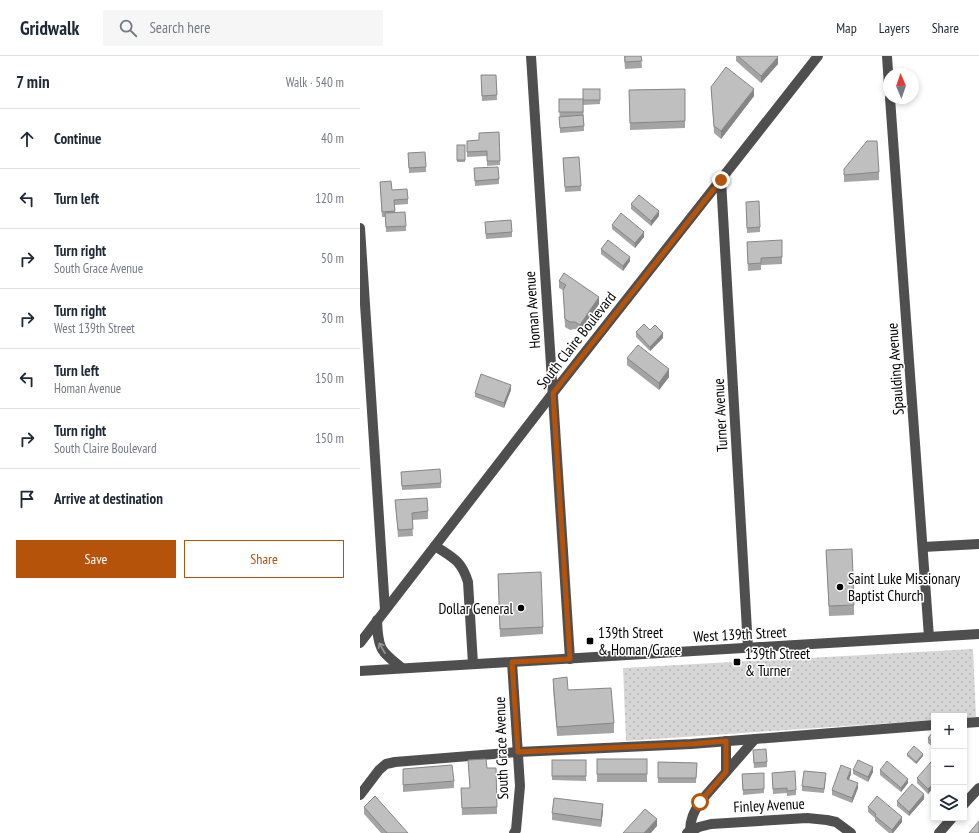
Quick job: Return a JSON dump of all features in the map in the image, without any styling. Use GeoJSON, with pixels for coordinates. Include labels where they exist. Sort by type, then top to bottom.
{"type":"FeatureCollection","features":[{"type":"Feature","properties":{"kind":"street","name":"Homan Avenue"},"geometry":{"type":"LineString","coordinates":[[531,56],[570,659]]}},
{"type":"Feature","properties":{"kind":"street","name":"South Claire Boulevard"},"geometry":{"type":"LineString","coordinates":[[360,643],[553,393],[818,56]]}},
{"type":"Feature","properties":{"kind":"street"},"geometry":{"type":"LineString","coordinates":[[887,56],[888,68]]}},
{"type":"Feature","properties":{"kind":"street","name":"Spaulding Avenue"},"geometry":{"type":"LineString","coordinates":[[890,104],[929,637]]}},
{"type":"Feature","properties":{"kind":"street","name":"Turner Avenue"},"geometry":{"type":"LineString","coordinates":[[721,180],[748,648]]}},
{"type":"Feature","properties":{"kind":"street"},"geometry":{"type":"LineString","coordinates":[[360,228],[385,610]]}},
{"type":"Feature","properties":{"kind":"street"},"geometry":{"type":"LineString","coordinates":[[923,547],[979,544]]}},
{"type":"Feature","properties":{"kind":"street"},"geometry":{"type":"LineString","coordinates":[[435,546],[457,560],[464,569],[468,582],[473,664]]}},
{"type":"Feature","properties":{"kind":"street"},"geometry":{"type":"LineString","coordinates":[[377,620],[379,644],[383,652],[402,668]]}},
{"type":"Feature","properties":{"kind":"street","name":"West 139th Street"},"geometry":{"type":"LineString","coordinates":[[360,671],[979,634]]}},
{"type":"Feature","properties":{"kind":"street","name":"South Grace Avenue"},"geometry":{"type":"LineString","coordinates":[[512,662],[520,786],[516,830],[514,833]]}},
{"type":"Feature","properties":{"kind":"street"},"geometry":{"type":"LineString","coordinates":[[967,723],[979,722]]}},
{"type":"Feature","properties":{"kind":"street"},"geometry":{"type":"LineString","coordinates":[[360,795],[379,770],[386,764],[395,762],[518,752],[691,744],[931,725]]}},
{"type":"Feature","properties":{"kind":"street"},"geometry":{"type":"LineString","coordinates":[[689,832],[690,821],[700,802],[755,739]]}},
{"type":"Feature","properties":{"kind":"street"},"geometry":{"type":"LineString","coordinates":[[726,741],[726,772]]}},
{"type":"Feature","properties":{"kind":"street"},"geometry":{"type":"LineString","coordinates":[[967,801],[979,788]]}},
{"type":"Feature","properties":{"kind":"street","name":"Finley Avenue"},"geometry":{"type":"LineString","coordinates":[[689,832],[711,824],[807,818],[836,822],[851,833]]}},
{"type":"Feature","properties":{"kind":"street"},"geometry":{"type":"LineString","coordinates":[[939,833],[949,821]]}},
{"type":"Feature","properties":{"kind":"shaded area"},"geometry":{"type":"Polygon","coordinates":[[[973,649],[976,717],[967,718],[967,713],[931,713],[931,720],[626,741],[623,668],[973,649]]]}},
{"type":"Feature","properties":{"kind":"building"},"geometry":{"type":"Polygon","coordinates":[[[625,56],[641,56],[642,61],[625,62],[625,56]]]}},
{"type":"Feature","properties":{"kind":"building"},"geometry":{"type":"Polygon","coordinates":[[[738,56],[777,56],[778,57],[761,76],[738,56]]]}},
{"type":"Feature","properties":{"kind":"building"},"geometry":{"type":"Polygon","coordinates":[[[726,67],[754,89],[721,131],[714,126],[711,87],[726,67]]]}},
{"type":"Feature","properties":{"kind":"building"},"geometry":{"type":"Polygon","coordinates":[[[481,75],[496,75],[497,95],[482,96],[481,75]]]}},
{"type":"Feature","properties":{"kind":"building"},"geometry":{"type":"Polygon","coordinates":[[[583,89],[600,89],[600,100],[583,100],[583,89]]]}},
{"type":"Feature","properties":{"kind":"building"},"geometry":{"type":"Polygon","coordinates":[[[685,89],[685,121],[630,123],[629,90],[685,89]]]}},
{"type":"Feature","properties":{"kind":"building"},"geometry":{"type":"Polygon","coordinates":[[[559,99],[583,99],[583,112],[559,112],[559,99]]]}},
{"type":"Feature","properties":{"kind":"building"},"geometry":{"type":"Polygon","coordinates":[[[583,115],[584,126],[560,128],[559,117],[583,115]]]}},
{"type":"Feature","properties":{"kind":"building"},"geometry":{"type":"Polygon","coordinates":[[[499,132],[500,161],[487,161],[487,151],[467,152],[467,141],[479,140],[479,133],[499,132]]]}},
{"type":"Feature","properties":{"kind":"building"},"geometry":{"type":"Polygon","coordinates":[[[867,141],[877,141],[879,172],[844,175],[844,169],[867,141]]]}},
{"type":"Feature","properties":{"kind":"building"},"geometry":{"type":"Polygon","coordinates":[[[457,145],[465,145],[465,160],[457,160],[457,145]]]}},
{"type":"Feature","properties":{"kind":"building"},"geometry":{"type":"Polygon","coordinates":[[[425,152],[426,167],[409,168],[408,153],[425,152]]]}},
{"type":"Feature","properties":{"kind":"building"},"geometry":{"type":"Polygon","coordinates":[[[579,157],[581,186],[565,187],[563,158],[579,157]]]}},
{"type":"Feature","properties":{"kind":"building"},"geometry":{"type":"Polygon","coordinates":[[[498,167],[499,179],[475,181],[474,168],[498,167]]]}},
{"type":"Feature","properties":{"kind":"building"},"geometry":{"type":"Polygon","coordinates":[[[391,181],[392,190],[407,189],[408,199],[394,200],[395,211],[382,212],[380,182],[391,181]]]}},
{"type":"Feature","properties":{"kind":"building"},"geometry":{"type":"Polygon","coordinates":[[[639,195],[659,211],[651,221],[631,204],[639,195]]]}},
{"type":"Feature","properties":{"kind":"building"},"geometry":{"type":"Polygon","coordinates":[[[759,201],[760,227],[747,228],[746,202],[759,201]]]}},
{"type":"Feature","properties":{"kind":"building"},"geometry":{"type":"Polygon","coordinates":[[[405,212],[406,226],[386,227],[385,213],[405,212]]]}},
{"type":"Feature","properties":{"kind":"building"},"geometry":{"type":"Polygon","coordinates":[[[621,213],[644,232],[635,243],[612,225],[621,213]]]}},
{"type":"Feature","properties":{"kind":"building"},"geometry":{"type":"Polygon","coordinates":[[[511,220],[512,232],[486,234],[485,222],[511,220]]]}},
{"type":"Feature","properties":{"kind":"building"},"geometry":{"type":"Polygon","coordinates":[[[608,240],[630,257],[623,266],[601,249],[608,240]]]}},
{"type":"Feature","properties":{"kind":"building"},"geometry":{"type":"Polygon","coordinates":[[[782,240],[782,257],[761,258],[761,263],[748,264],[747,242],[782,240]]]}},
{"type":"Feature","properties":{"kind":"building"},"geometry":{"type":"Polygon","coordinates":[[[564,273],[599,297],[580,325],[565,319],[563,290],[566,285],[559,281],[564,273]]]}},
{"type":"Feature","properties":{"kind":"building"},"geometry":{"type":"Polygon","coordinates":[[[644,324],[650,330],[655,325],[663,333],[650,347],[636,332],[644,324]]]}},
{"type":"Feature","properties":{"kind":"building"},"geometry":{"type":"Polygon","coordinates":[[[638,345],[669,369],[659,383],[627,358],[638,345]]]}},
{"type":"Feature","properties":{"kind":"building"},"geometry":{"type":"Polygon","coordinates":[[[481,374],[511,385],[504,403],[475,393],[481,374]]]}},
{"type":"Feature","properties":{"kind":"building"},"geometry":{"type":"Polygon","coordinates":[[[440,469],[441,483],[402,486],[401,472],[440,469]]]}},
{"type":"Feature","properties":{"kind":"building"},"geometry":{"type":"Polygon","coordinates":[[[427,498],[428,511],[412,513],[413,529],[398,530],[395,500],[427,498]]]}},
{"type":"Feature","properties":{"kind":"building","name":"Saint Luke Missionary Baptist Church"},"geometry":{"type":"Polygon","coordinates":[[[852,549],[854,605],[829,606],[826,550],[852,549]]]}},
{"type":"Feature","properties":{"kind":"building","name":"Dollar General"},"geometry":{"type":"Polygon","coordinates":[[[541,572],[543,627],[500,629],[498,574],[541,572]]]}},
{"type":"Feature","properties":{"kind":"building"},"geometry":{"type":"Polygon","coordinates":[[[567,677],[568,690],[611,688],[614,723],[557,727],[553,679],[567,677]]]}},
{"type":"Feature","properties":{"kind":"building"},"geometry":{"type":"Polygon","coordinates":[[[914,746],[923,754],[916,762],[907,754],[914,746]]]}},
{"type":"Feature","properties":{"kind":"building"},"geometry":{"type":"Polygon","coordinates":[[[766,749],[767,762],[754,763],[753,750],[766,749]]]}},
{"type":"Feature","properties":{"kind":"building"},"geometry":{"type":"Polygon","coordinates":[[[486,759],[487,768],[496,768],[497,807],[462,808],[461,788],[470,788],[468,760],[486,759]]]}},
{"type":"Feature","properties":{"kind":"building"},"geometry":{"type":"Polygon","coordinates":[[[597,759],[647,759],[647,774],[597,774],[597,759]]]}},
{"type":"Feature","properties":{"kind":"building"},"geometry":{"type":"Polygon","coordinates":[[[552,760],[586,760],[586,776],[552,776],[552,760]]]}},
{"type":"Feature","properties":{"kind":"building"},"geometry":{"type":"Polygon","coordinates":[[[858,760],[873,767],[868,777],[853,770],[858,760]]]}},
{"type":"Feature","properties":{"kind":"building"},"geometry":{"type":"Polygon","coordinates":[[[887,761],[908,779],[901,788],[880,770],[887,761]]]}},
{"type":"Feature","properties":{"kind":"building"},"geometry":{"type":"Polygon","coordinates":[[[658,762],[697,763],[696,778],[658,778],[658,762]]]}},
{"type":"Feature","properties":{"kind":"building"},"geometry":{"type":"Polygon","coordinates":[[[931,762],[931,786],[928,789],[917,778],[931,762]]]}},
{"type":"Feature","properties":{"kind":"building"},"geometry":{"type":"Polygon","coordinates":[[[452,765],[454,781],[403,785],[403,769],[452,765]]]}},
{"type":"Feature","properties":{"kind":"building"},"geometry":{"type":"Polygon","coordinates":[[[841,765],[851,769],[847,779],[858,783],[852,798],[832,790],[841,765]]]}},
{"type":"Feature","properties":{"kind":"building"},"geometry":{"type":"Polygon","coordinates":[[[795,771],[796,790],[787,791],[787,788],[773,789],[772,773],[795,771]]]}},
{"type":"Feature","properties":{"kind":"building"},"geometry":{"type":"Polygon","coordinates":[[[804,771],[826,773],[824,789],[802,786],[804,771]]]}},
{"type":"Feature","properties":{"kind":"building"},"geometry":{"type":"Polygon","coordinates":[[[764,773],[764,789],[743,790],[742,774],[764,773]]]}},
{"type":"Feature","properties":{"kind":"building"},"geometry":{"type":"Polygon","coordinates":[[[912,784],[924,794],[909,812],[897,801],[912,784]]]}},
{"type":"Feature","properties":{"kind":"building"},"geometry":{"type":"Polygon","coordinates":[[[375,796],[408,833],[387,833],[364,807],[375,796]]]}},
{"type":"Feature","properties":{"kind":"building"},"geometry":{"type":"Polygon","coordinates":[[[877,796],[902,817],[892,830],[875,816],[876,814],[868,807],[877,796]]]}},
{"type":"Feature","properties":{"kind":"building"},"geometry":{"type":"Polygon","coordinates":[[[554,798],[603,804],[601,820],[552,813],[554,798]]]}},
{"type":"Feature","properties":{"kind":"building"},"geometry":{"type":"Polygon","coordinates":[[[645,809],[657,819],[644,833],[623,833],[645,809]]]}},
{"type":"Feature","properties":{"kind":"building"},"geometry":{"type":"Polygon","coordinates":[[[979,821],[979,833],[969,833],[979,821]]]}},
{"type":"Feature","properties":{"kind":"place","name":"Saint Luke Missionary Baptist Church"},"geometry":{"type":"Point","coordinates":[840,587]}},
{"type":"Feature","properties":{"kind":"place","name":"Dollar General"},"geometry":{"type":"Point","coordinates":[521,608]}},
{"type":"Feature","properties":{"kind":"place","name":"139th Street & Homan/Grace"},"geometry":{"type":"Point","coordinates":[590,641]}},
{"type":"Feature","properties":{"kind":"place","name":"139th Street & Turner"},"geometry":{"type":"Point","coordinates":[737,662]}},
{"type":"Feature","properties":{"kind":"route"},"geometry":{"type":"LineString","coordinates":[[700,802],[726,772],[726,741],[518,752],[512,662],[570,659],[553,393],[721,180]]}}]}
